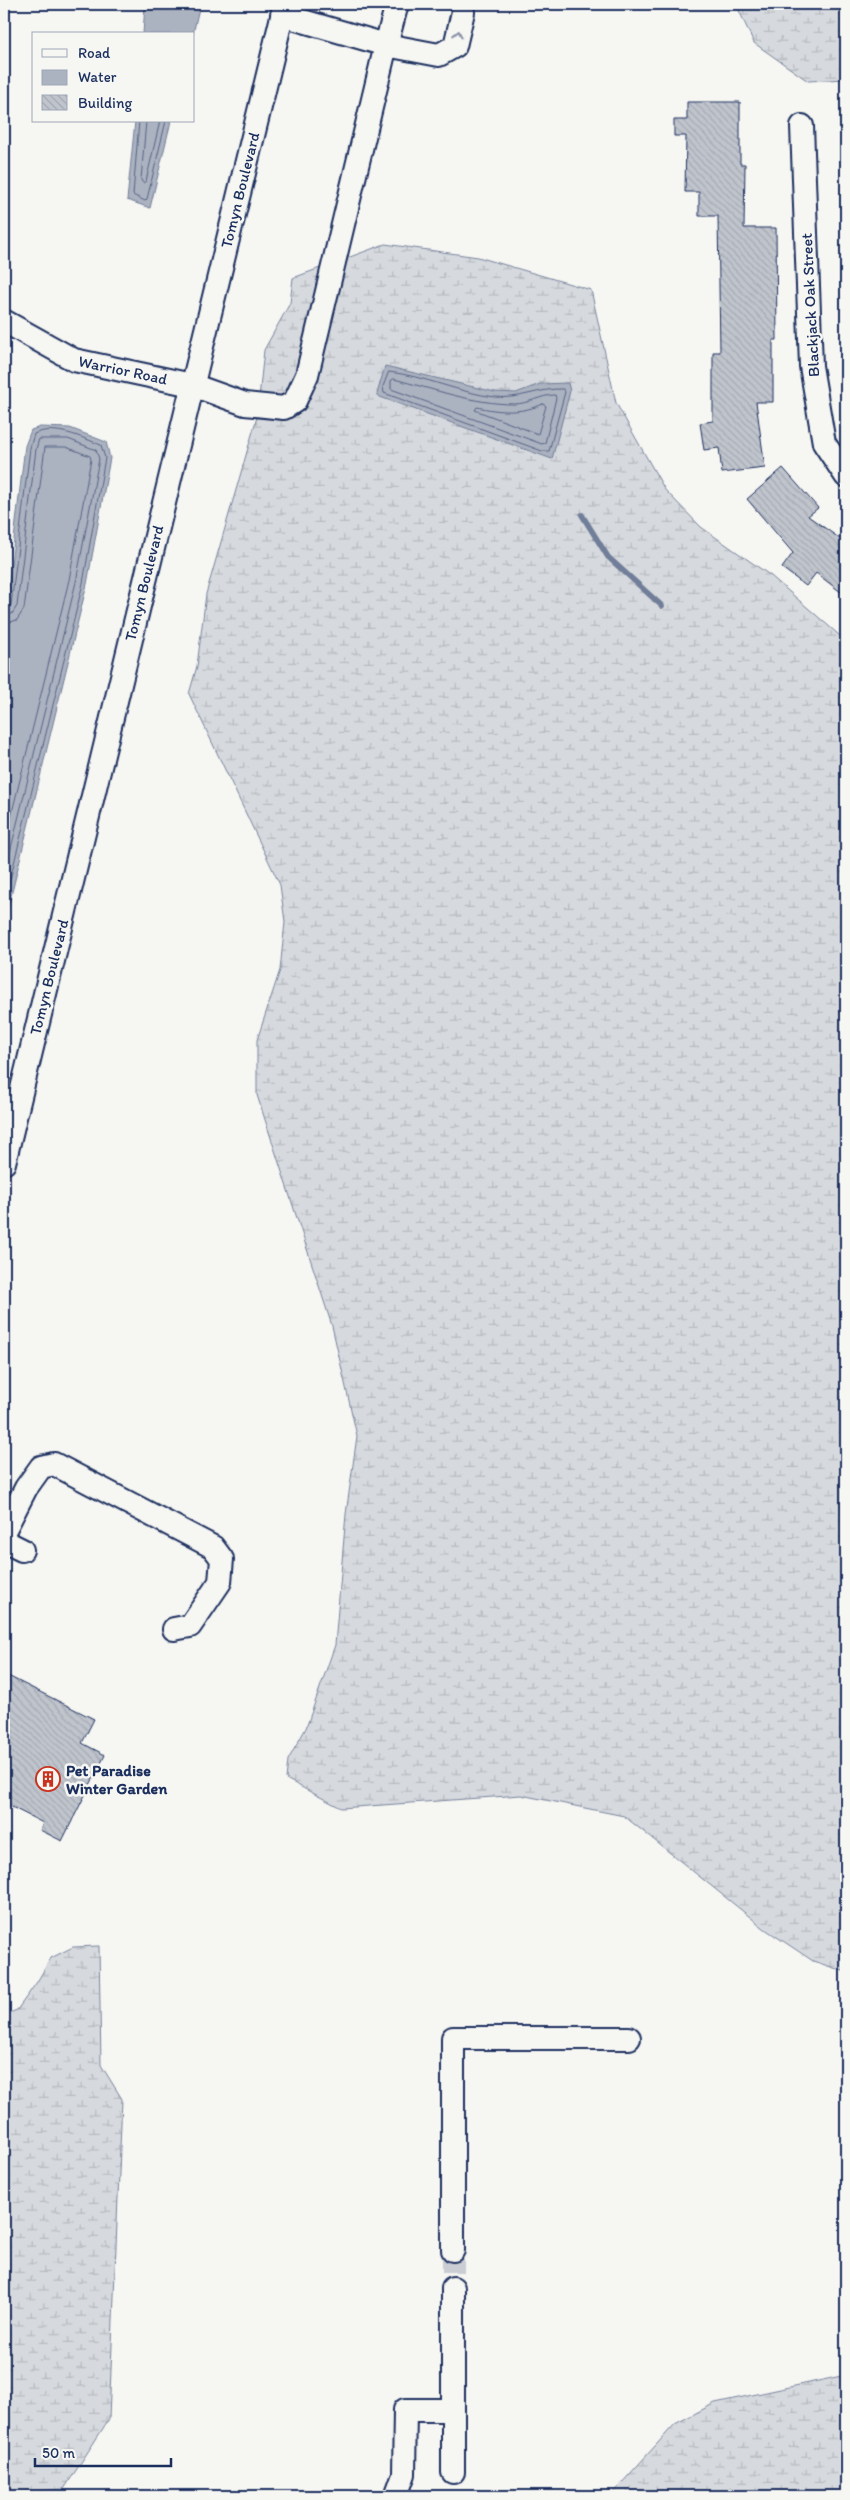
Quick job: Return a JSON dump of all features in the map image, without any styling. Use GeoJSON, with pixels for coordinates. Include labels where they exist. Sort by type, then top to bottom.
{"type":"FeatureCollection","features":[{"type":"Feature","properties":{"kind":"street","name":"Warrior Road"},"geometry":{"type":"LineString","coordinates":[[4,321],[74,360],[192,385],[245,404],[284,408],[295,401],[307,376],[397,4]]}},
{"type":"Feature","properties":{"kind":"street"},"geometry":{"type":"LineString","coordinates":[[284,9],[386,45],[439,55],[455,46],[463,12],[461,4]]}},
{"type":"Feature","properties":{"kind":"street","name":"Tomyn Boulevard"},"geometry":{"type":"LineString","coordinates":[[4,1164],[284,9]]}},
{"type":"Feature","properties":{"kind":"street","name":"Blackjack Oak Street"},"geometry":{"type":"LineString","coordinates":[[802,126],[811,366],[824,443],[846,476]]}},
{"type":"Feature","properties":{"kind":"street"},"geometry":{"type":"LineString","coordinates":[[4,1530],[26,1488],[41,1467],[54,1464],[213,1547],[222,1559],[220,1582],[205,1607],[190,1626],[174,1629]]}},
{"type":"Feature","properties":{"kind":"street"},"geometry":{"type":"LineString","coordinates":[[453,2250],[453,2038],[629,2038]]}},
{"type":"Feature","properties":{"kind":"street"},"geometry":{"type":"LineString","coordinates":[[453,2288],[453,2472]]}},
{"type":"Feature","properties":{"kind":"street"},"geometry":{"type":"LineString","coordinates":[[396,2496],[404,2474],[405,2410],[453,2410]]}},
{"type":"Feature","properties":{"kind":"green space"},"geometry":{"type":"Polygon","coordinates":[[[736,4],[846,4],[846,79],[808,81],[754,43],[736,4]]]}},
{"type":"Feature","properties":{"kind":"green space"},"geometry":{"type":"Polygon","coordinates":[[[385,244],[478,257],[591,290],[616,403],[665,490],[701,527],[771,576],[846,641],[846,1972],[813,1961],[765,1929],[624,1816],[521,1795],[341,1808],[286,1779],[288,1760],[306,1728],[335,1645],[346,1514],[357,1436],[332,1326],[257,1095],[257,1040],[280,970],[285,922],[280,885],[189,694],[197,666],[206,594],[257,417],[264,350],[290,303],[293,278],[385,244]]]}},
{"type":"Feature","properties":{"kind":"green space"},"geometry":{"type":"Polygon","coordinates":[[[99,1946],[101,2065],[122,2099],[109,2419],[64,2489],[4,2493],[4,2015],[17,2010],[51,1958],[73,1947],[99,1946]]]}},
{"type":"Feature","properties":{"kind":"green space"},"geometry":{"type":"Polygon","coordinates":[[[846,2375],[846,2496],[610,2496],[675,2424],[715,2403],[846,2375]]]}},
{"type":"Feature","properties":{"kind":"water"},"geometry":{"type":"Polygon","coordinates":[[[145,4],[200,4],[193,32],[143,32],[145,4]]]}},
{"type":"Feature","properties":{"kind":"water"},"geometry":{"type":"Polygon","coordinates":[[[135,122],[171,122],[150,208],[127,200],[135,122]]]}},
{"type":"Feature","properties":{"kind":"water"},"geometry":{"type":"Polygon","coordinates":[[[385,366],[495,392],[516,393],[540,384],[568,383],[570,391],[552,459],[380,397],[377,394],[385,366]]]}},
{"type":"Feature","properties":{"kind":"water"},"geometry":{"type":"Polygon","coordinates":[[[40,427],[70,428],[106,442],[110,458],[87,584],[4,925],[4,624],[25,446],[31,430],[40,427]]]}},
{"type":"Feature","properties":{"kind":"building"},"geometry":{"type":"Polygon","coordinates":[[[687,102],[740,102],[740,164],[745,164],[744,228],[776,228],[777,340],[773,340],[773,402],[756,402],[765,468],[722,473],[719,448],[704,450],[700,423],[713,421],[713,352],[720,352],[718,216],[699,216],[699,192],[685,192],[686,136],[674,136],[674,120],[687,120],[687,102]]]}},
{"type":"Feature","properties":{"kind":"building"},"geometry":{"type":"Polygon","coordinates":[[[783,468],[818,508],[808,516],[846,543],[846,596],[816,573],[806,586],[782,568],[793,553],[747,499],[783,468]]]}},
{"type":"Feature","properties":{"kind":"building","name":"Pet Paradise Winter Garden"},"geometry":{"type":"Polygon","coordinates":[[[4,1674],[94,1719],[82,1743],[105,1755],[62,1841],[40,1830],[43,1823],[4,1803],[4,1674]]]}},
{"type":"Feature","properties":{"kind":"waterway"},"geometry":{"type":"LineString","coordinates":[[582,515],[608,557],[662,606]]}},
{"type":"Feature","properties":{"kind":"tunnel"},"geometry":{"type":"LineString","coordinates":[[453,2250],[453,2288]]}},
{"type":"Feature","properties":{"kind":"place","name":"Pet Paradise Winter Garden"},"geometry":{"type":"Point","coordinates":[48,1779]}}]}
